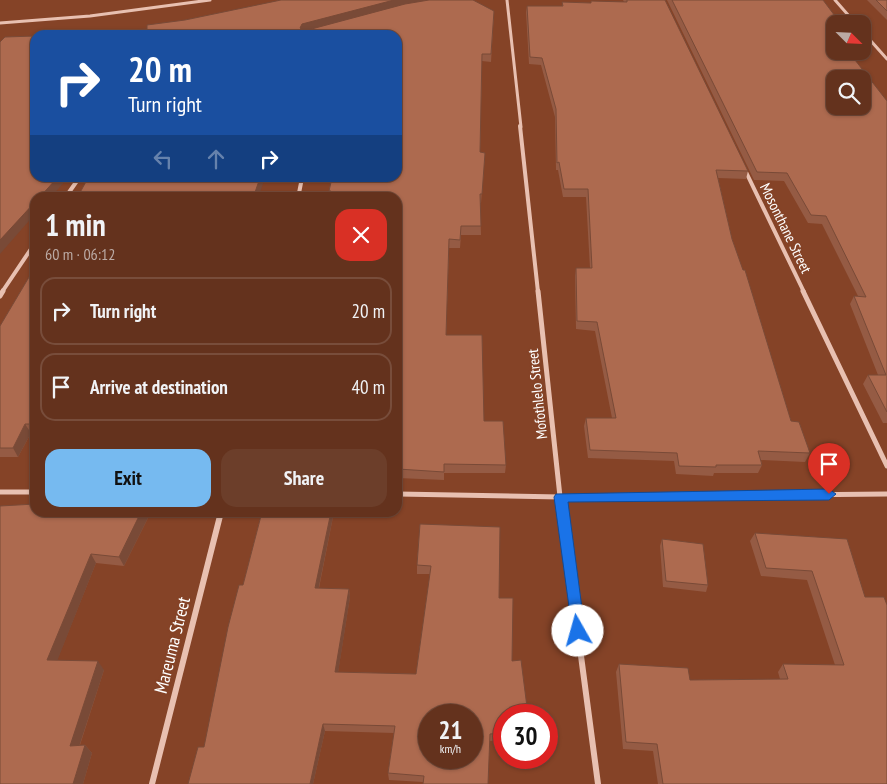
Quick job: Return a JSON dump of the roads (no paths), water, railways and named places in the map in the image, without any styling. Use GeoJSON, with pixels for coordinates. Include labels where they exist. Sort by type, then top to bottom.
{"type":"FeatureCollection","features":[{"type":"Feature","properties":{"kind":"street"},"geometry":{"type":"LineString","coordinates":[[0,23],[90,16],[210,0]]}},
{"type":"Feature","properties":{"kind":"street","name":"Mofothlelo Street"},"geometry":{"type":"LineString","coordinates":[[507,0],[560,497],[598,784]]}},
{"type":"Feature","properties":{"kind":"street"},"geometry":{"type":"LineString","coordinates":[[835,0],[848,15]]}},
{"type":"Feature","properties":{"kind":"street"},"geometry":{"type":"LineString","coordinates":[[871,41],[887,58]]}},
{"type":"Feature","properties":{"kind":"street","name":"Mosonthane Street"},"geometry":{"type":"LineString","coordinates":[[741,161],[887,466]]}},
{"type":"Feature","properties":{"kind":"street"},"geometry":{"type":"LineString","coordinates":[[0,296],[30,251]]}},
{"type":"Feature","properties":{"kind":"street"},"geometry":{"type":"LineString","coordinates":[[0,492],[30,492]]}},
{"type":"Feature","properties":{"kind":"street"},"geometry":{"type":"LineString","coordinates":[[402,494],[560,497],[887,494]]}},
{"type":"Feature","properties":{"kind":"street","name":"Mareuma Street"},"geometry":{"type":"LineString","coordinates":[[152,784],[221,517]]}}]}
